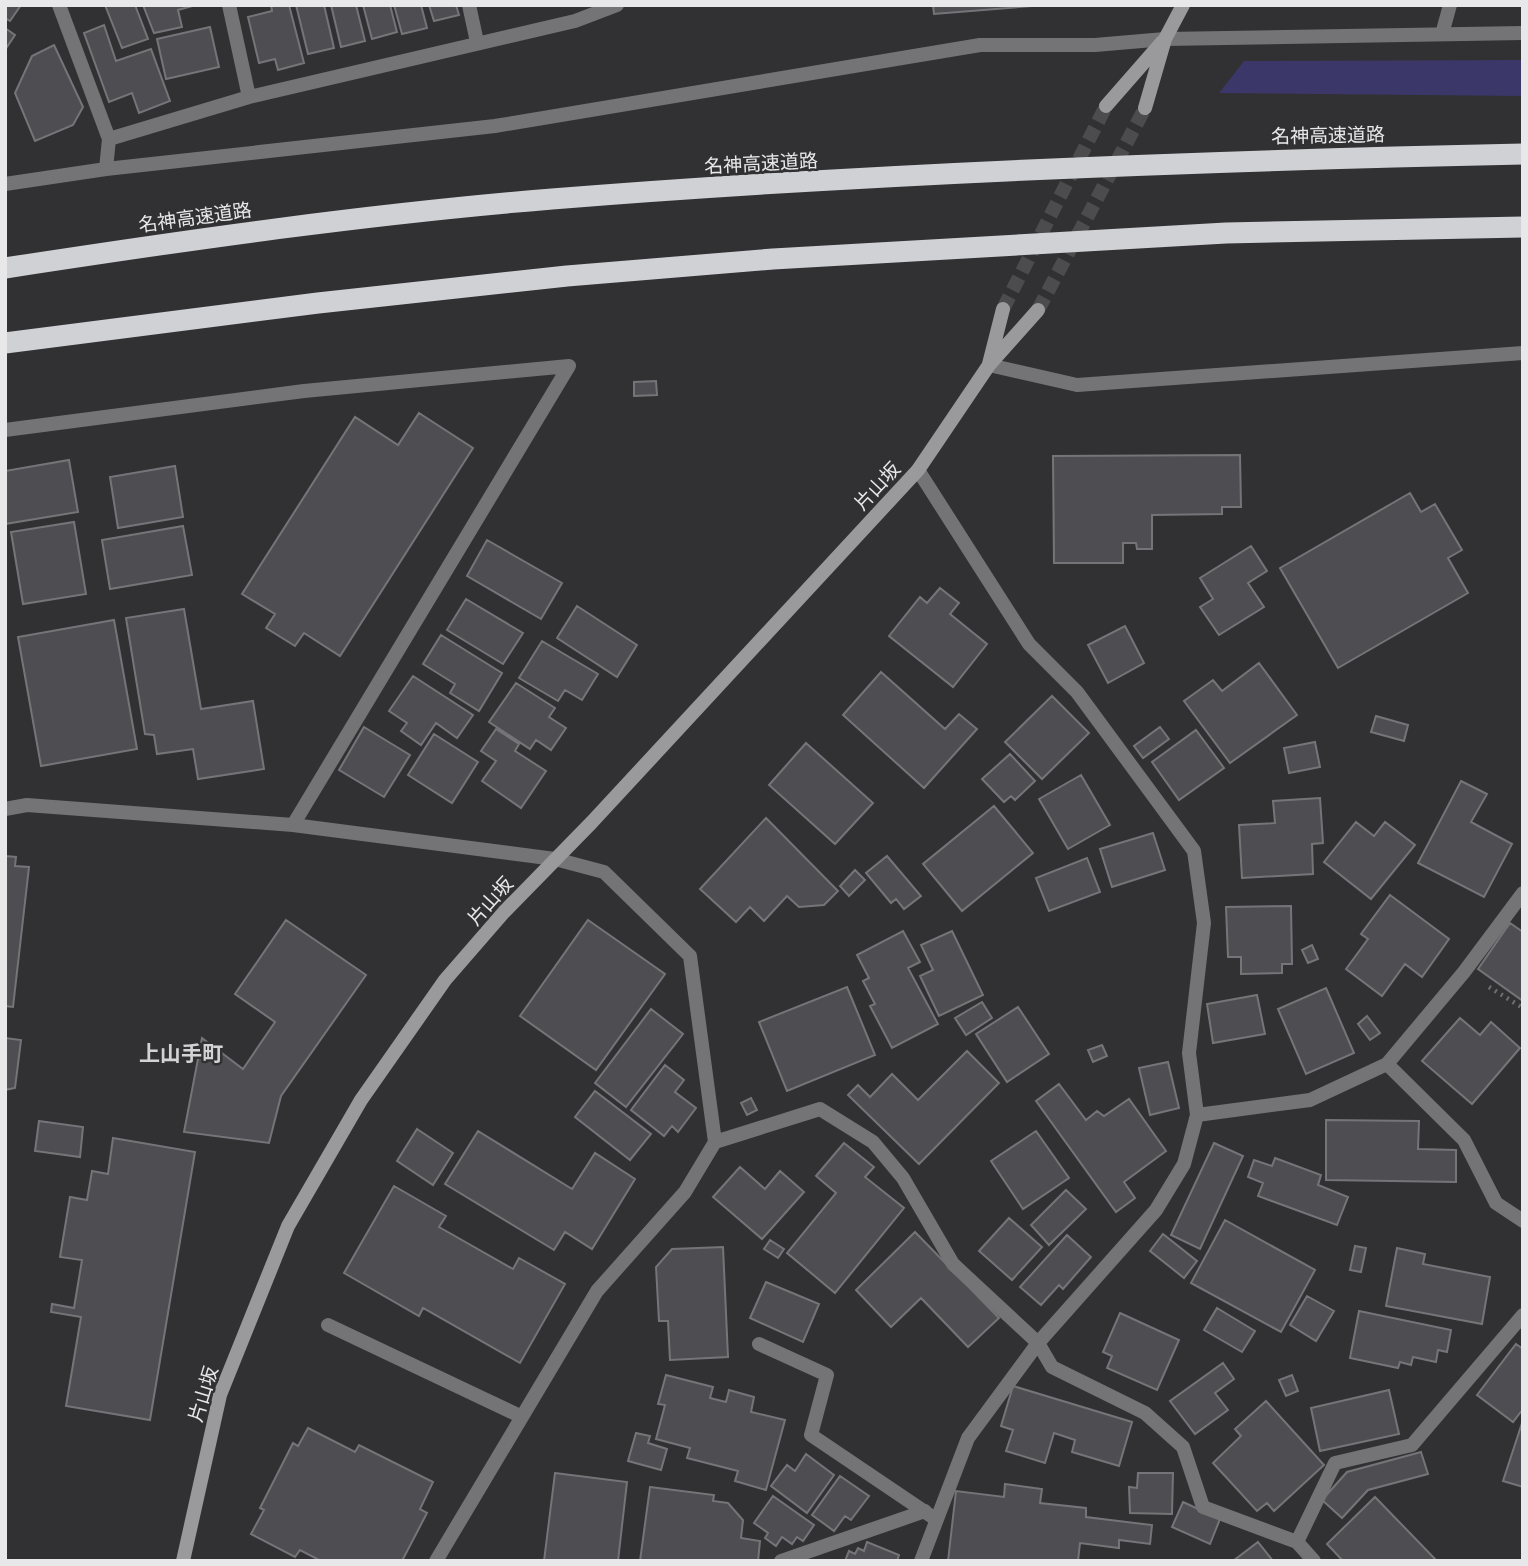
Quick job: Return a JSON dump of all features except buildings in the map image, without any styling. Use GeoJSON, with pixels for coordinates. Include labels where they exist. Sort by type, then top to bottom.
{"type":"FeatureCollection","features":[{"type":"Feature","properties":{"kind":"highway","name":"名神高速道路"},"geometry":{"type":"LineString","coordinates":[[5,268],[222,235],[550,199],[1225,160],[1523,154]]}},
{"type":"Feature","properties":{"kind":"highway"},"geometry":{"type":"LineString","coordinates":[[5,343],[374,297],[773,258],[1226,233],[1523,227]]}},
{"type":"Feature","properties":{"kind":"street"},"geometry":{"type":"LineString","coordinates":[[60,5],[109,139],[106,169]]}},
{"type":"Feature","properties":{"kind":"street"},"geometry":{"type":"LineString","coordinates":[[229,5],[249,97]]}},
{"type":"Feature","properties":{"kind":"street"},"geometry":{"type":"LineString","coordinates":[[469,5],[477,42]]}},
{"type":"Feature","properties":{"kind":"street"},"geometry":{"type":"LineString","coordinates":[[109,139],[249,97],[575,21],[617,5]]}},
{"type":"Feature","properties":{"kind":"street"},"geometry":{"type":"LineString","coordinates":[[1144,108],[1165,39],[1182,5]]}},
{"type":"Feature","properties":{"kind":"street"},"geometry":{"type":"LineString","coordinates":[[1442,34],[1450,5]]}},
{"type":"Feature","properties":{"kind":"street"},"geometry":{"type":"LineString","coordinates":[[5,184],[106,169],[495,126],[980,45],[1095,45],[1165,39],[1523,33]]}},
{"type":"Feature","properties":{"kind":"street"},"geometry":{"type":"LineString","coordinates":[[1106,106],[1165,39]]}},
{"type":"Feature","properties":{"kind":"street","name":"片山坂"},"geometry":{"type":"LineString","coordinates":[[989,365],[1003,309]]}},
{"type":"Feature","properties":{"kind":"street","name":"片山坂"},"geometry":{"type":"LineString","coordinates":[[183,1561],[220,1395],[288,1226],[361,1100],[445,981],[555,859],[918,470],[989,365],[1038,310]]}},
{"type":"Feature","properties":{"kind":"street"},"geometry":{"type":"LineString","coordinates":[[989,365],[1077,385],[1523,353]]}},
{"type":"Feature","properties":{"kind":"street"},"geometry":{"type":"LineString","coordinates":[[5,430],[304,391],[569,366],[293,825]]}},
{"type":"Feature","properties":{"kind":"street"},"geometry":{"type":"LineString","coordinates":[[918,470],[1029,644],[1077,692],[1194,851],[1204,923],[1189,1053],[1197,1115],[1184,1164],[1156,1210],[1038,1343],[968,1438],[930,1515],[920,1561]]}},
{"type":"Feature","properties":{"kind":"street"},"geometry":{"type":"LineString","coordinates":[[5,809],[27,805],[293,825],[555,859],[604,872],[690,957],[715,1142],[685,1192],[597,1291],[520,1416],[436,1561]]}},
{"type":"Feature","properties":{"kind":"street"},"geometry":{"type":"LineString","coordinates":[[1197,1115],[1310,1100],[1387,1065],[1464,972],[1523,893]]}},
{"type":"Feature","properties":{"kind":"street"},"geometry":{"type":"LineString","coordinates":[[1387,1065],[1464,1140],[1496,1203],[1523,1221]]}},
{"type":"Feature","properties":{"kind":"street"},"geometry":{"type":"LineString","coordinates":[[715,1142],[820,1109],[873,1142],[903,1178],[953,1264],[1038,1343],[1052,1367],[1145,1413],[1183,1447],[1203,1507],[1297,1542],[1314,1561]]}},
{"type":"Feature","properties":{"kind":"street"},"geometry":{"type":"LineString","coordinates":[[1297,1542],[1335,1464],[1412,1445],[1523,1315]]}},
{"type":"Feature","properties":{"kind":"street"},"geometry":{"type":"LineString","coordinates":[[328,1325],[520,1416]]}},
{"type":"Feature","properties":{"kind":"street"},"geometry":{"type":"LineString","coordinates":[[759,1344],[827,1375],[811,1435],[930,1515]]}},
{"type":"Feature","properties":{"kind":"street"},"geometry":{"type":"LineString","coordinates":[[780,1561],[930,1515]]}},
{"type":"Feature","properties":{"kind":"path"},"geometry":{"type":"LineString","coordinates":[[1464,972],[1523,1008]]}},
{"type":"Feature","properties":{"kind":"shaded area"},"geometry":{"type":"Polygon","coordinates":[[[1523,60],[1523,96],[1219,93],[1244,61],[1523,60]]]}},
{"type":"Feature","properties":{"kind":"tunnel"},"geometry":{"type":"LineString","coordinates":[[1003,309],[1106,106]]}},
{"type":"Feature","properties":{"kind":"tunnel"},"geometry":{"type":"LineString","coordinates":[[1038,310],[1145,108]]}},
{"type":"Feature","properties":{"kind":"district","name":"上山手町"},"geometry":{"type":"Point","coordinates":[181,1054]}}]}
